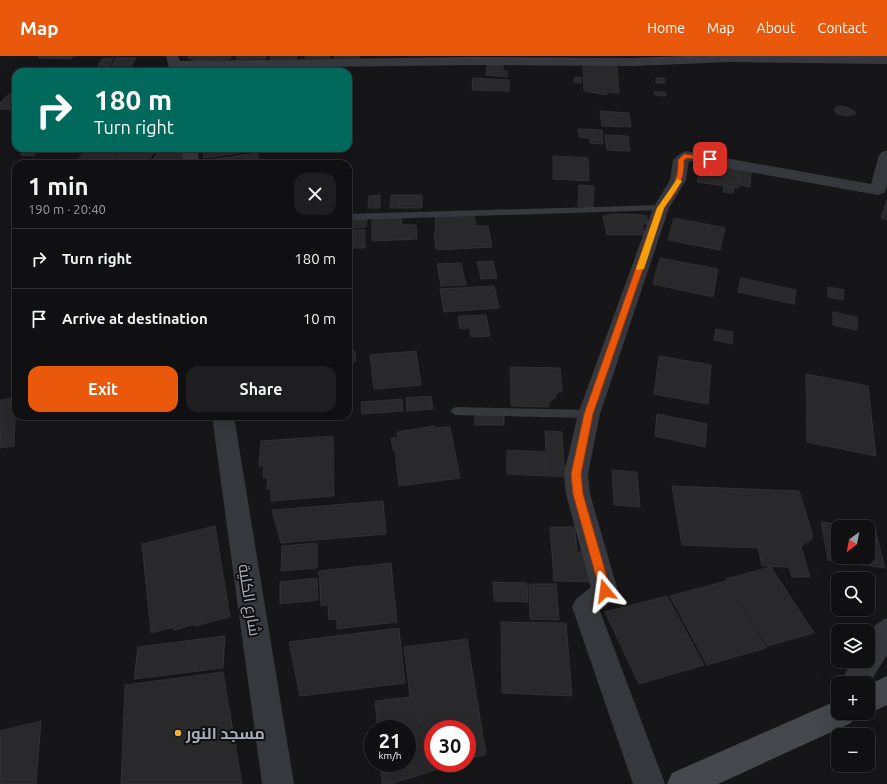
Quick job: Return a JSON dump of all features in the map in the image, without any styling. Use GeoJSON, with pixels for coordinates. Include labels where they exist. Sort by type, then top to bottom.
{"type":"FeatureCollection","features":[{"type":"Feature","properties":{"kind":"main road"},"geometry":{"type":"LineString","coordinates":[[875,696],[887,690]]}},
{"type":"Feature","properties":{"kind":"main road"},"geometry":{"type":"LineString","coordinates":[[683,784],[831,716]]}},
{"type":"Feature","properties":{"kind":"street"},"geometry":{"type":"LineString","coordinates":[[175,64],[473,59],[634,62],[730,57],[887,60]]}},
{"type":"Feature","properties":{"kind":"street"},"geometry":{"type":"LineString","coordinates":[[649,784],[585,607],[605,591],[578,494],[576,474],[589,414],[661,208],[678,185],[682,172],[681,160],[686,156],[878,190],[887,155]]}},
{"type":"Feature","properties":{"kind":"street","name":"شارع الكلية"},"geometry":{"type":"LineString","coordinates":[[224,420],[278,784]]}},
{"type":"Feature","properties":{"kind":"street"},"geometry":{"type":"LineString","coordinates":[[875,650],[887,631]]}},
{"type":"Feature","properties":{"kind":"lane"},"geometry":{"type":"LineString","coordinates":[[352,217],[661,208]]}},
{"type":"Feature","properties":{"kind":"lane"},"geometry":{"type":"LineString","coordinates":[[455,410],[589,414]]}},
{"type":"Feature","properties":{"kind":"building"},"geometry":{"type":"Polygon","coordinates":[[[40,56],[73,56],[71,59],[38,58],[40,56]]]}},
{"type":"Feature","properties":{"kind":"building"},"geometry":{"type":"Polygon","coordinates":[[[189,56],[231,56],[230,59],[196,61],[188,58],[189,56]]]}},
{"type":"Feature","properties":{"kind":"building"},"geometry":{"type":"Polygon","coordinates":[[[237,56],[266,56],[265,59],[236,59],[237,56]]]}},
{"type":"Feature","properties":{"kind":"building"},"geometry":{"type":"Polygon","coordinates":[[[271,56],[297,56],[296,59],[270,59],[271,56]]]}},
{"type":"Feature","properties":{"kind":"building"},"geometry":{"type":"Polygon","coordinates":[[[306,56],[330,56],[330,58],[305,58],[306,56]]]}},
{"type":"Feature","properties":{"kind":"building"},"geometry":{"type":"Polygon","coordinates":[[[335,56],[360,56],[359,58],[334,58],[335,56]]]}},
{"type":"Feature","properties":{"kind":"building"},"geometry":{"type":"Polygon","coordinates":[[[113,58],[109,68],[97,68],[102,59],[113,58]]]}},
{"type":"Feature","properties":{"kind":"building"},"geometry":{"type":"Polygon","coordinates":[[[116,58],[136,58],[131,68],[111,68],[116,58]]]}},
{"type":"Feature","properties":{"kind":"building"},"geometry":{"type":"Polygon","coordinates":[[[583,64],[617,67],[619,93],[606,92],[607,95],[584,91],[583,64]]]}},
{"type":"Feature","properties":{"kind":"building"},"geometry":{"type":"Polygon","coordinates":[[[246,65],[246,68],[207,67],[246,65]]]}},
{"type":"Feature","properties":{"kind":"building"},"geometry":{"type":"Polygon","coordinates":[[[487,65],[503,65],[503,71],[507,71],[507,77],[486,75],[487,65]]]}},
{"type":"Feature","properties":{"kind":"building"},"geometry":{"type":"Polygon","coordinates":[[[575,77],[582,78],[581,83],[574,82],[575,77]]]}},
{"type":"Feature","properties":{"kind":"building"},"geometry":{"type":"Polygon","coordinates":[[[473,78],[509,80],[509,91],[472,90],[473,78]]]}},
{"type":"Feature","properties":{"kind":"building"},"geometry":{"type":"Polygon","coordinates":[[[656,78],[664,78],[665,83],[656,83],[656,78]]]}},
{"type":"Feature","properties":{"kind":"building"},"geometry":{"type":"Polygon","coordinates":[[[654,92],[665,92],[666,96],[655,95],[654,92]]]}},
{"type":"Feature","properties":{"kind":"building"},"geometry":{"type":"Polygon","coordinates":[[[9,94],[12,94],[12,110],[0,109],[0,103],[9,94]]]}},
{"type":"Feature","properties":{"kind":"building"},"geometry":{"type":"Polygon","coordinates":[[[839,106],[849,108],[854,111],[855,114],[847,116],[837,114],[834,109],[839,106]]]}},
{"type":"Feature","properties":{"kind":"building"},"geometry":{"type":"Polygon","coordinates":[[[600,111],[629,113],[631,127],[602,126],[600,111]]]}},
{"type":"Feature","properties":{"kind":"building"},"geometry":{"type":"Polygon","coordinates":[[[578,129],[602,130],[603,144],[590,143],[590,138],[579,137],[578,129]]]}},
{"type":"Feature","properties":{"kind":"building"},"geometry":{"type":"Polygon","coordinates":[[[605,135],[628,136],[630,151],[607,150],[605,135]]]}},
{"type":"Feature","properties":{"kind":"building"},"geometry":{"type":"Polygon","coordinates":[[[23,152],[36,152],[33,156],[20,155],[23,152]]]}},
{"type":"Feature","properties":{"kind":"building"},"geometry":{"type":"Polygon","coordinates":[[[84,152],[118,152],[112,160],[78,160],[84,152]]]}},
{"type":"Feature","properties":{"kind":"building"},"geometry":{"type":"Polygon","coordinates":[[[120,152],[154,152],[149,160],[114,160],[120,152]]]}},
{"type":"Feature","properties":{"kind":"building"},"geometry":{"type":"Polygon","coordinates":[[[158,152],[185,152],[180,160],[153,160],[158,152]]]}},
{"type":"Feature","properties":{"kind":"building"},"geometry":{"type":"Polygon","coordinates":[[[203,152],[245,152],[204,158],[203,152]]]}},
{"type":"Feature","properties":{"kind":"building"},"geometry":{"type":"Polygon","coordinates":[[[257,153],[259,160],[208,160],[257,153]]]}},
{"type":"Feature","properties":{"kind":"building"},"geometry":{"type":"Polygon","coordinates":[[[553,156],[588,158],[589,181],[553,179],[553,156]]]}},
{"type":"Feature","properties":{"kind":"building"},"geometry":{"type":"Polygon","coordinates":[[[700,164],[739,170],[738,188],[697,182],[700,164]]]}},
{"type":"Feature","properties":{"kind":"building"},"geometry":{"type":"Polygon","coordinates":[[[740,170],[751,172],[750,187],[739,185],[740,170]]]}},
{"type":"Feature","properties":{"kind":"building"},"geometry":{"type":"Polygon","coordinates":[[[579,185],[594,186],[593,207],[578,206],[579,185]]]}},
{"type":"Feature","properties":{"kind":"building"},"geometry":{"type":"Polygon","coordinates":[[[724,186],[734,188],[733,193],[723,192],[724,186]]]}},
{"type":"Feature","properties":{"kind":"building"},"geometry":{"type":"Polygon","coordinates":[[[380,195],[380,208],[368,208],[369,196],[380,195]]]}},
{"type":"Feature","properties":{"kind":"building"},"geometry":{"type":"Polygon","coordinates":[[[391,195],[399,195],[399,208],[390,208],[391,195]]]}},
{"type":"Feature","properties":{"kind":"building"},"geometry":{"type":"Polygon","coordinates":[[[400,195],[422,195],[422,208],[399,208],[400,195]]]}},
{"type":"Feature","properties":{"kind":"building"},"geometry":{"type":"Polygon","coordinates":[[[887,200],[887,220],[881,218],[887,200]]]}},
{"type":"Feature","properties":{"kind":"building"},"geometry":{"type":"Polygon","coordinates":[[[614,214],[646,215],[648,224],[642,224],[645,235],[607,235],[603,216],[614,214]]]}},
{"type":"Feature","properties":{"kind":"building"},"geometry":{"type":"Polygon","coordinates":[[[474,215],[476,226],[488,226],[492,247],[436,250],[434,232],[436,232],[435,217],[474,215]]]}},
{"type":"Feature","properties":{"kind":"building"},"geometry":{"type":"Polygon","coordinates":[[[401,217],[402,225],[416,225],[417,239],[372,241],[372,219],[401,217]]]}},
{"type":"Feature","properties":{"kind":"building"},"geometry":{"type":"Polygon","coordinates":[[[674,218],[725,228],[720,250],[668,240],[674,218]]]}},
{"type":"Feature","properties":{"kind":"building"},"geometry":{"type":"Polygon","coordinates":[[[367,219],[366,227],[354,228],[354,220],[367,219]]]}},
{"type":"Feature","properties":{"kind":"building"},"geometry":{"type":"Polygon","coordinates":[[[352,230],[365,230],[365,248],[352,248],[352,230]]]}},
{"type":"Feature","properties":{"kind":"building"},"geometry":{"type":"Polygon","coordinates":[[[660,258],[718,269],[713,297],[653,284],[660,258]]]}},
{"type":"Feature","properties":{"kind":"building"},"geometry":{"type":"Polygon","coordinates":[[[493,261],[497,278],[481,279],[477,262],[493,261]]]}},
{"type":"Feature","properties":{"kind":"building"},"geometry":{"type":"Polygon","coordinates":[[[461,263],[466,285],[441,286],[437,264],[461,263]]]}},
{"type":"Feature","properties":{"kind":"building"},"geometry":{"type":"Polygon","coordinates":[[[741,278],[796,290],[794,304],[738,292],[741,278]]]}},
{"type":"Feature","properties":{"kind":"building"},"geometry":{"type":"Polygon","coordinates":[[[494,286],[499,308],[444,312],[440,289],[494,286]]]}},
{"type":"Feature","properties":{"kind":"building"},"geometry":{"type":"Polygon","coordinates":[[[828,287],[844,290],[843,300],[828,297],[828,287]]]}},
{"type":"Feature","properties":{"kind":"building"},"geometry":{"type":"Polygon","coordinates":[[[833,312],[857,317],[857,330],[833,325],[833,312]]]}},
{"type":"Feature","properties":{"kind":"building"},"geometry":{"type":"Polygon","coordinates":[[[486,315],[490,336],[471,337],[470,328],[460,329],[458,316],[486,315]]]}},
{"type":"Feature","properties":{"kind":"building"},"geometry":{"type":"Polygon","coordinates":[[[716,329],[733,332],[732,344],[714,340],[716,329]]]}},
{"type":"Feature","properties":{"kind":"building"},"geometry":{"type":"Polygon","coordinates":[[[352,351],[355,351],[356,361],[352,362],[352,351]]]}},
{"type":"Feature","properties":{"kind":"building"},"geometry":{"type":"Polygon","coordinates":[[[416,351],[421,385],[374,389],[370,355],[416,351]]]}},
{"type":"Feature","properties":{"kind":"building"},"geometry":{"type":"Polygon","coordinates":[[[659,356],[711,365],[708,404],[654,394],[659,356]]]}},
{"type":"Feature","properties":{"kind":"building"},"geometry":{"type":"Polygon","coordinates":[[[510,367],[560,368],[562,392],[557,392],[555,398],[549,402],[549,407],[511,406],[510,367]]]}},
{"type":"Feature","properties":{"kind":"building"},"geometry":{"type":"Polygon","coordinates":[[[806,374],[868,386],[876,456],[807,442],[806,374]]]}},
{"type":"Feature","properties":{"kind":"building"},"geometry":{"type":"Polygon","coordinates":[[[431,396],[433,409],[407,411],[406,398],[431,396]]]}},
{"type":"Feature","properties":{"kind":"building"},"geometry":{"type":"Polygon","coordinates":[[[12,398],[12,420],[15,420],[14,446],[0,448],[0,400],[12,398]]]}},
{"type":"Feature","properties":{"kind":"building"},"geometry":{"type":"Polygon","coordinates":[[[402,399],[403,411],[362,414],[361,402],[402,399]]]}},
{"type":"Feature","properties":{"kind":"building"},"geometry":{"type":"Polygon","coordinates":[[[475,414],[504,415],[504,425],[475,425],[475,414]]]}},
{"type":"Feature","properties":{"kind":"building"},"geometry":{"type":"Polygon","coordinates":[[[657,414],[707,424],[705,447],[655,436],[657,414]]]}},
{"type":"Feature","properties":{"kind":"building"},"geometry":{"type":"Polygon","coordinates":[[[435,426],[435,428],[450,427],[460,478],[399,486],[395,450],[393,450],[391,438],[398,438],[397,432],[435,426]]]}},
{"type":"Feature","properties":{"kind":"building"},"geometry":{"type":"Polygon","coordinates":[[[545,431],[562,432],[564,466],[569,466],[570,477],[547,476],[545,431]]]}},
{"type":"Feature","properties":{"kind":"building"},"geometry":{"type":"Polygon","coordinates":[[[333,436],[334,496],[271,501],[271,489],[267,489],[268,478],[263,478],[264,466],[259,466],[261,441],[333,436]]]}},
{"type":"Feature","properties":{"kind":"building"},"geometry":{"type":"Polygon","coordinates":[[[507,450],[545,452],[546,476],[507,474],[507,450]]]}},
{"type":"Feature","properties":{"kind":"building"},"geometry":{"type":"Polygon","coordinates":[[[612,470],[637,472],[640,507],[614,505],[612,470]]]}},
{"type":"Feature","properties":{"kind":"building"},"geometry":{"type":"Polygon","coordinates":[[[672,486],[799,491],[812,533],[812,539],[801,546],[810,577],[792,577],[789,567],[762,566],[758,548],[682,545],[672,486]]]}},
{"type":"Feature","properties":{"kind":"building"},"geometry":{"type":"Polygon","coordinates":[[[383,501],[386,534],[281,543],[272,510],[383,501]]]}},
{"type":"Feature","properties":{"kind":"building"},"geometry":{"type":"Polygon","coordinates":[[[821,522],[831,523],[831,560],[828,560],[821,522]]]}},
{"type":"Feature","properties":{"kind":"building"},"geometry":{"type":"Polygon","coordinates":[[[215,526],[230,617],[195,626],[195,624],[174,630],[174,627],[151,633],[142,544],[215,526]]]}},
{"type":"Feature","properties":{"kind":"building"},"geometry":{"type":"Polygon","coordinates":[[[550,527],[575,527],[577,552],[591,552],[594,582],[554,581],[550,527]]]}},
{"type":"Feature","properties":{"kind":"building"},"geometry":{"type":"Polygon","coordinates":[[[875,529],[885,568],[856,564],[875,564],[875,529]]]}},
{"type":"Feature","properties":{"kind":"building"},"geometry":{"type":"Polygon","coordinates":[[[317,543],[317,568],[281,571],[282,546],[317,543]]]}},
{"type":"Feature","properties":{"kind":"building"},"geometry":{"type":"Polygon","coordinates":[[[391,563],[397,622],[337,629],[337,619],[329,620],[328,605],[321,606],[319,571],[391,563]]]}},
{"type":"Feature","properties":{"kind":"building"},"geometry":{"type":"Polygon","coordinates":[[[771,567],[814,633],[767,646],[726,579],[771,567]]]}},
{"type":"Feature","properties":{"kind":"building"},"geometry":{"type":"Polygon","coordinates":[[[317,578],[318,600],[280,604],[280,582],[317,578]]]}},
{"type":"Feature","properties":{"kind":"building"},"geometry":{"type":"Polygon","coordinates":[[[726,581],[766,648],[707,665],[670,596],[726,581]]]}},
{"type":"Feature","properties":{"kind":"building"},"geometry":{"type":"Polygon","coordinates":[[[493,582],[527,583],[528,602],[494,601],[493,582]]]}},
{"type":"Feature","properties":{"kind":"building"},"geometry":{"type":"Polygon","coordinates":[[[529,584],[556,584],[559,620],[530,619],[529,584]]]}},
{"type":"Feature","properties":{"kind":"building"},"geometry":{"type":"Polygon","coordinates":[[[667,596],[704,665],[639,684],[605,612],[667,596]]]}},
{"type":"Feature","properties":{"kind":"building"},"geometry":{"type":"Polygon","coordinates":[[[501,622],[566,623],[572,696],[502,693],[501,622]]]}},
{"type":"Feature","properties":{"kind":"building"},"geometry":{"type":"Polygon","coordinates":[[[399,628],[405,683],[300,696],[289,642],[399,628]]]}},
{"type":"Feature","properties":{"kind":"building"},"geometry":{"type":"Polygon","coordinates":[[[225,636],[223,668],[134,679],[138,647],[225,636]]]}},
{"type":"Feature","properties":{"kind":"building"},"geometry":{"type":"Polygon","coordinates":[[[467,639],[486,754],[476,757],[476,720],[424,720],[424,772],[429,772],[391,784],[382,784],[381,772],[416,772],[416,720],[377,720],[375,701],[410,697],[404,647],[467,639]]]}},
{"type":"Feature","properties":{"kind":"building","name":"مسجد النور"},"geometry":{"type":"Polygon","coordinates":[[[223,672],[242,784],[121,784],[125,685],[223,672]]]}},
{"type":"Feature","properties":{"kind":"building"},"geometry":{"type":"Polygon","coordinates":[[[41,721],[36,784],[0,784],[0,731],[41,721]]]}},
{"type":"Feature","properties":{"kind":"slow traffic"},"geometry":{"type":"LineString","coordinates":[[640,269],[661,208],[678,185],[679,181]]}},
{"type":"Feature","properties":{"kind":"place","name":"مسجد النور"},"geometry":{"type":"Point","coordinates":[178,733]}},
{"type":"Feature","properties":{"kind":"route"},"geometry":{"type":"LineString","coordinates":[[605,591],[578,494],[576,474],[589,414],[661,208],[678,185],[682,172],[681,160],[686,156],[710,159]]}}]}
